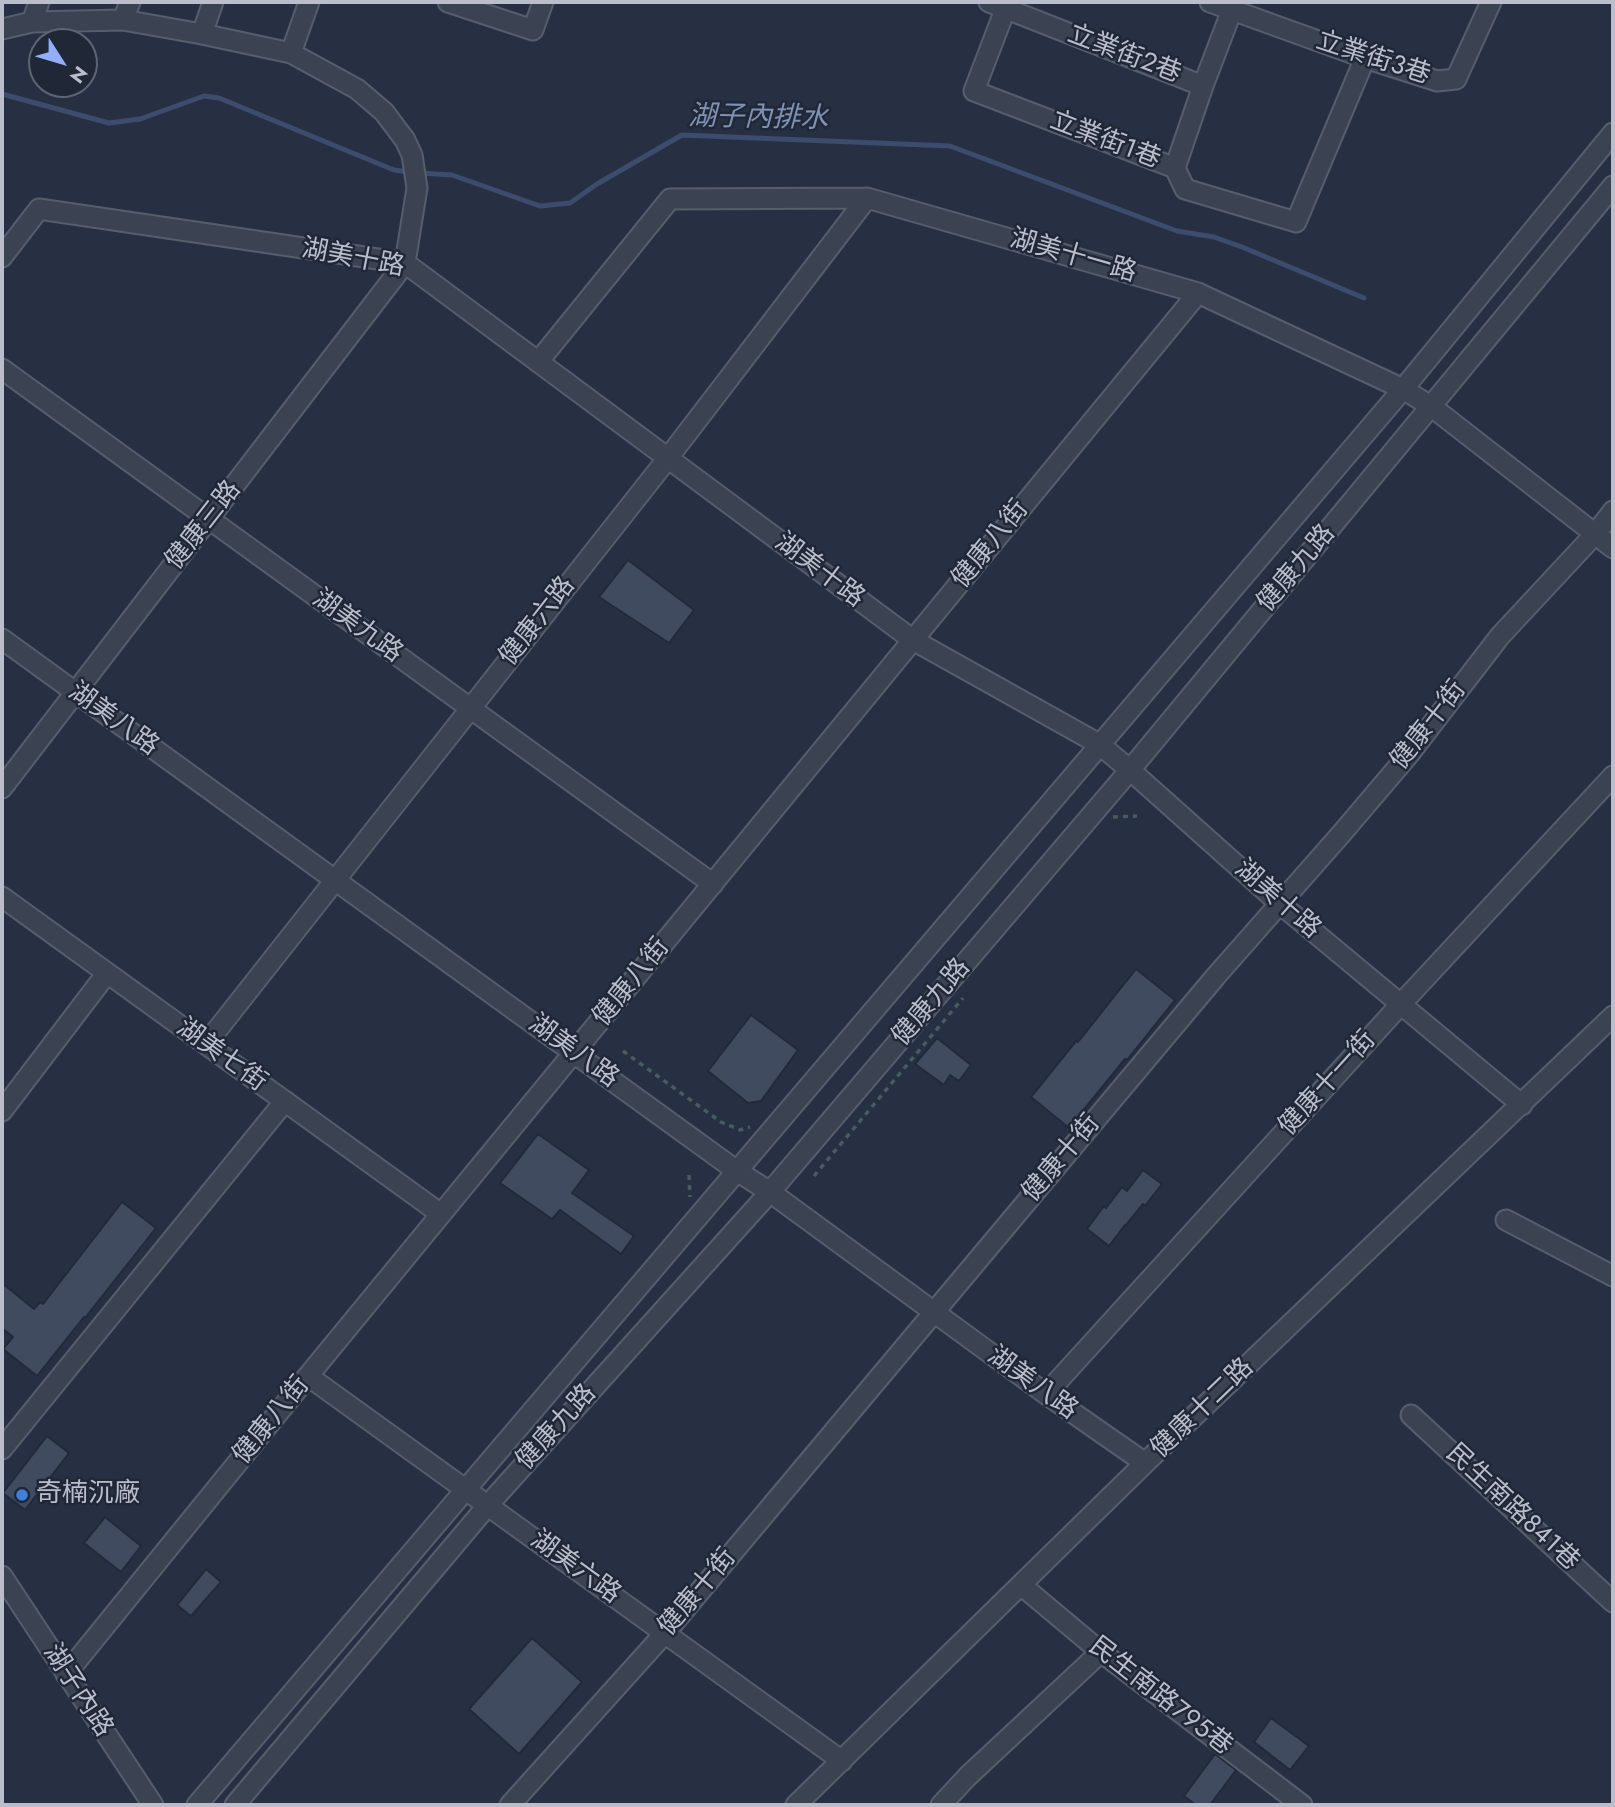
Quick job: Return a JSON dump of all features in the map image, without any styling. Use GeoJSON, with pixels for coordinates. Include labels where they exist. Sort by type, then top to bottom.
{"type":"FeatureCollection","features":[{"type":"Feature","properties":{"kind":"street"},"geometry":{"type":"LineString","coordinates":[[32,22],[39,2]]}},
{"type":"Feature","properties":{"kind":"street"},"geometry":{"type":"LineString","coordinates":[[202,34],[213,2]]}},
{"type":"Feature","properties":{"kind":"street"},"geometry":{"type":"LineString","coordinates":[[291,53],[309,2]]}},
{"type":"Feature","properties":{"kind":"street"},"geometry":{"type":"LineString","coordinates":[[449,2],[533,30],[543,2]]}},
{"type":"Feature","properties":{"kind":"street","name":"立業街3巷"},"geometry":{"type":"LineString","coordinates":[[1210,2],[1234,6],[1365,58],[1437,81],[1456,79],[1491,2]]}},
{"type":"Feature","properties":{"kind":"street","name":"立業街1巷"},"geometry":{"type":"LineString","coordinates":[[1001,4],[974,91],[1175,168],[1185,189],[1296,222],[1365,58]]}},
{"type":"Feature","properties":{"kind":"street","name":"立業街2巷"},"geometry":{"type":"LineString","coordinates":[[1001,4],[1203,86]]}},
{"type":"Feature","properties":{"kind":"street"},"geometry":{"type":"LineString","coordinates":[[1175,168],[1234,6]]}},
{"type":"Feature","properties":{"kind":"street"},"geometry":{"type":"LineString","coordinates":[[2,29],[32,22],[126,11],[202,34],[291,53],[357,89],[384,112],[405,140],[412,155],[417,188],[405,263]]}},
{"type":"Feature","properties":{"kind":"street"},"geometry":{"type":"LineString","coordinates":[[197,1805],[1403,389],[1613,133]]}},
{"type":"Feature","properties":{"kind":"street","name":"健康九路"},"geometry":{"type":"LineString","coordinates":[[234,1805],[488,1505],[770,1192],[1130,770],[1613,186]]}},
{"type":"Feature","properties":{"kind":"street","name":"湖美十一路"},"geometry":{"type":"LineString","coordinates":[[538,362],[670,199],[867,198],[1198,293],[1403,389],[1432,407],[1613,548]]}},
{"type":"Feature","properties":{"kind":"street","name":"健康六路"},"geometry":{"type":"LineString","coordinates":[[205,1044],[668,458],[867,198]]}},
{"type":"Feature","properties":{"kind":"street","name":"湖美十路"},"geometry":{"type":"LineString","coordinates":[[2,257],[39,209],[405,263],[913,640],[1099,744],[1279,903],[1522,1105]]}},
{"type":"Feature","properties":{"kind":"street","name":"健康三路"},"geometry":{"type":"LineString","coordinates":[[2,788],[405,263]]}},
{"type":"Feature","properties":{"kind":"street","name":"健康八街"},"geometry":{"type":"LineString","coordinates":[[66,1674],[1198,293]]}},
{"type":"Feature","properties":{"kind":"street","name":"湖美九路"},"geometry":{"type":"LineString","coordinates":[[2,369],[713,884]]}},
{"type":"Feature","properties":{"kind":"street","name":"健康十街"},"geometry":{"type":"LineString","coordinates":[[510,1805],[665,1633],[1216,976],[1342,833],[1409,753],[1500,636],[1596,533],[1613,511]]}},
{"type":"Feature","properties":{"kind":"street","name":"湖美八路"},"geometry":{"type":"LineString","coordinates":[[2,639],[1145,1463]]}},
{"type":"Feature","properties":{"kind":"street","name":"健康十一街"},"geometry":{"type":"LineString","coordinates":[[1046,1394],[1400,1005],[1613,776]]}},
{"type":"Feature","properties":{"kind":"street","name":"湖美七街"},"geometry":{"type":"LineString","coordinates":[[2,897],[441,1214]]}},
{"type":"Feature","properties":{"kind":"street"},"geometry":{"type":"LineString","coordinates":[[2,1111],[107,973]]}},
{"type":"Feature","properties":{"kind":"street","name":"健康十二路"},"geometry":{"type":"LineString","coordinates":[[796,1805],[1145,1463],[1613,1016]]}},
{"type":"Feature","properties":{"kind":"street"},"geometry":{"type":"LineString","coordinates":[[2,1449],[285,1101]]}},
{"type":"Feature","properties":{"kind":"street"},"geometry":{"type":"LineString","coordinates":[[1506,1220],[1613,1276]]}},
{"type":"Feature","properties":{"kind":"street","name":"湖美六路"},"geometry":{"type":"LineString","coordinates":[[309,1376],[842,1761]]}},
{"type":"Feature","properties":{"kind":"street","name":"民生南路841巷"},"geometry":{"type":"LineString","coordinates":[[1411,1415],[1613,1602]]}},
{"type":"Feature","properties":{"kind":"street","name":"湖子內路"},"geometry":{"type":"LineString","coordinates":[[2,1576],[153,1805]]}},
{"type":"Feature","properties":{"kind":"street","name":"民生南路795巷"},"geometry":{"type":"LineString","coordinates":[[1021,1586],[1101,1652],[1302,1805]]}},
{"type":"Feature","properties":{"kind":"street"},"geometry":{"type":"LineString","coordinates":[[941,1805],[968,1776],[1101,1652]]}},
{"type":"Feature","properties":{"kind":"path"},"geometry":{"type":"LineString","coordinates":[[1113,817],[1138,816]]}},
{"type":"Feature","properties":{"kind":"path"},"geometry":{"type":"LineString","coordinates":[[814,1176],[964,997]]}},
{"type":"Feature","properties":{"kind":"path"},"geometry":{"type":"LineString","coordinates":[[623,1051],[721,1122],[740,1130],[756,1123]]}},
{"type":"Feature","properties":{"kind":"building"},"geometry":{"type":"Polygon","coordinates":[[[628,560],[694,610],[669,643],[599,597],[628,560]]]}},
{"type":"Feature","properties":{"kind":"building"},"geometry":{"type":"Polygon","coordinates":[[[1136,969],[1175,1000],[1069,1128],[1031,1097],[1136,969]]]}},
{"type":"Feature","properties":{"kind":"building"},"geometry":{"type":"Polygon","coordinates":[[[751,1015],[798,1050],[761,1101],[748,1103],[708,1071],[751,1015]]]}},
{"type":"Feature","properties":{"kind":"building"},"geometry":{"type":"Polygon","coordinates":[[[937,1038],[971,1065],[959,1081],[950,1075],[944,1085],[915,1064],[937,1038]]]}},
{"type":"Feature","properties":{"kind":"building"},"geometry":{"type":"Polygon","coordinates":[[[538,1134],[589,1170],[572,1193],[634,1236],[621,1254],[560,1210],[552,1219],[500,1183],[538,1134]]]}},
{"type":"Feature","properties":{"kind":"building"},"geometry":{"type":"Polygon","coordinates":[[[1143,1170],[1162,1184],[1109,1246],[1087,1229],[1122,1187],[1127,1191],[1143,1170]]]}},
{"type":"Feature","properties":{"kind":"building"},"geometry":{"type":"Polygon","coordinates":[[[122,1202],[156,1228],[37,1376],[3,1349],[13,1337],[2,1328],[2,1283],[34,1309],[40,1302],[43,1304],[122,1202]]]}},
{"type":"Feature","properties":{"kind":"building"},"geometry":{"type":"Polygon","coordinates":[[[47,1436],[69,1453],[25,1510],[3,1493],[47,1436]]]}},
{"type":"Feature","properties":{"kind":"building"},"geometry":{"type":"Polygon","coordinates":[[[105,1517],[141,1546],[121,1572],[84,1543],[105,1517]]]}},
{"type":"Feature","properties":{"kind":"building"},"geometry":{"type":"Polygon","coordinates":[[[206,1569],[221,1582],[191,1616],[177,1605],[206,1569]]]}},
{"type":"Feature","properties":{"kind":"building"},"geometry":{"type":"Polygon","coordinates":[[[532,1638],[582,1682],[519,1754],[469,1709],[532,1638]]]}},
{"type":"Feature","properties":{"kind":"building"},"geometry":{"type":"Polygon","coordinates":[[[1271,1718],[1309,1746],[1290,1770],[1254,1742],[1271,1718]]]}},
{"type":"Feature","properties":{"kind":"building"},"geometry":{"type":"Polygon","coordinates":[[[1215,1754],[1236,1770],[1210,1805],[1196,1805],[1184,1796],[1215,1754]]]}},
{"type":"Feature","properties":{"kind":"waterway","name":"湖子內排水"},"geometry":{"type":"LineString","coordinates":[[2,94],[109,123],[140,119],[204,96],[219,98],[394,170],[410,172]]}},
{"type":"Feature","properties":{"kind":"waterway","name":"湖子內排水"},"geometry":{"type":"LineString","coordinates":[[419,173],[452,175],[540,206],[570,203],[597,184],[682,135],[950,146],[1177,231],[1214,237],[1242,247],[1364,298]]}},
{"type":"Feature","properties":{"kind":"place","name":"奇楠沉廠"},"geometry":{"type":"Point","coordinates":[22,1495]}}]}
